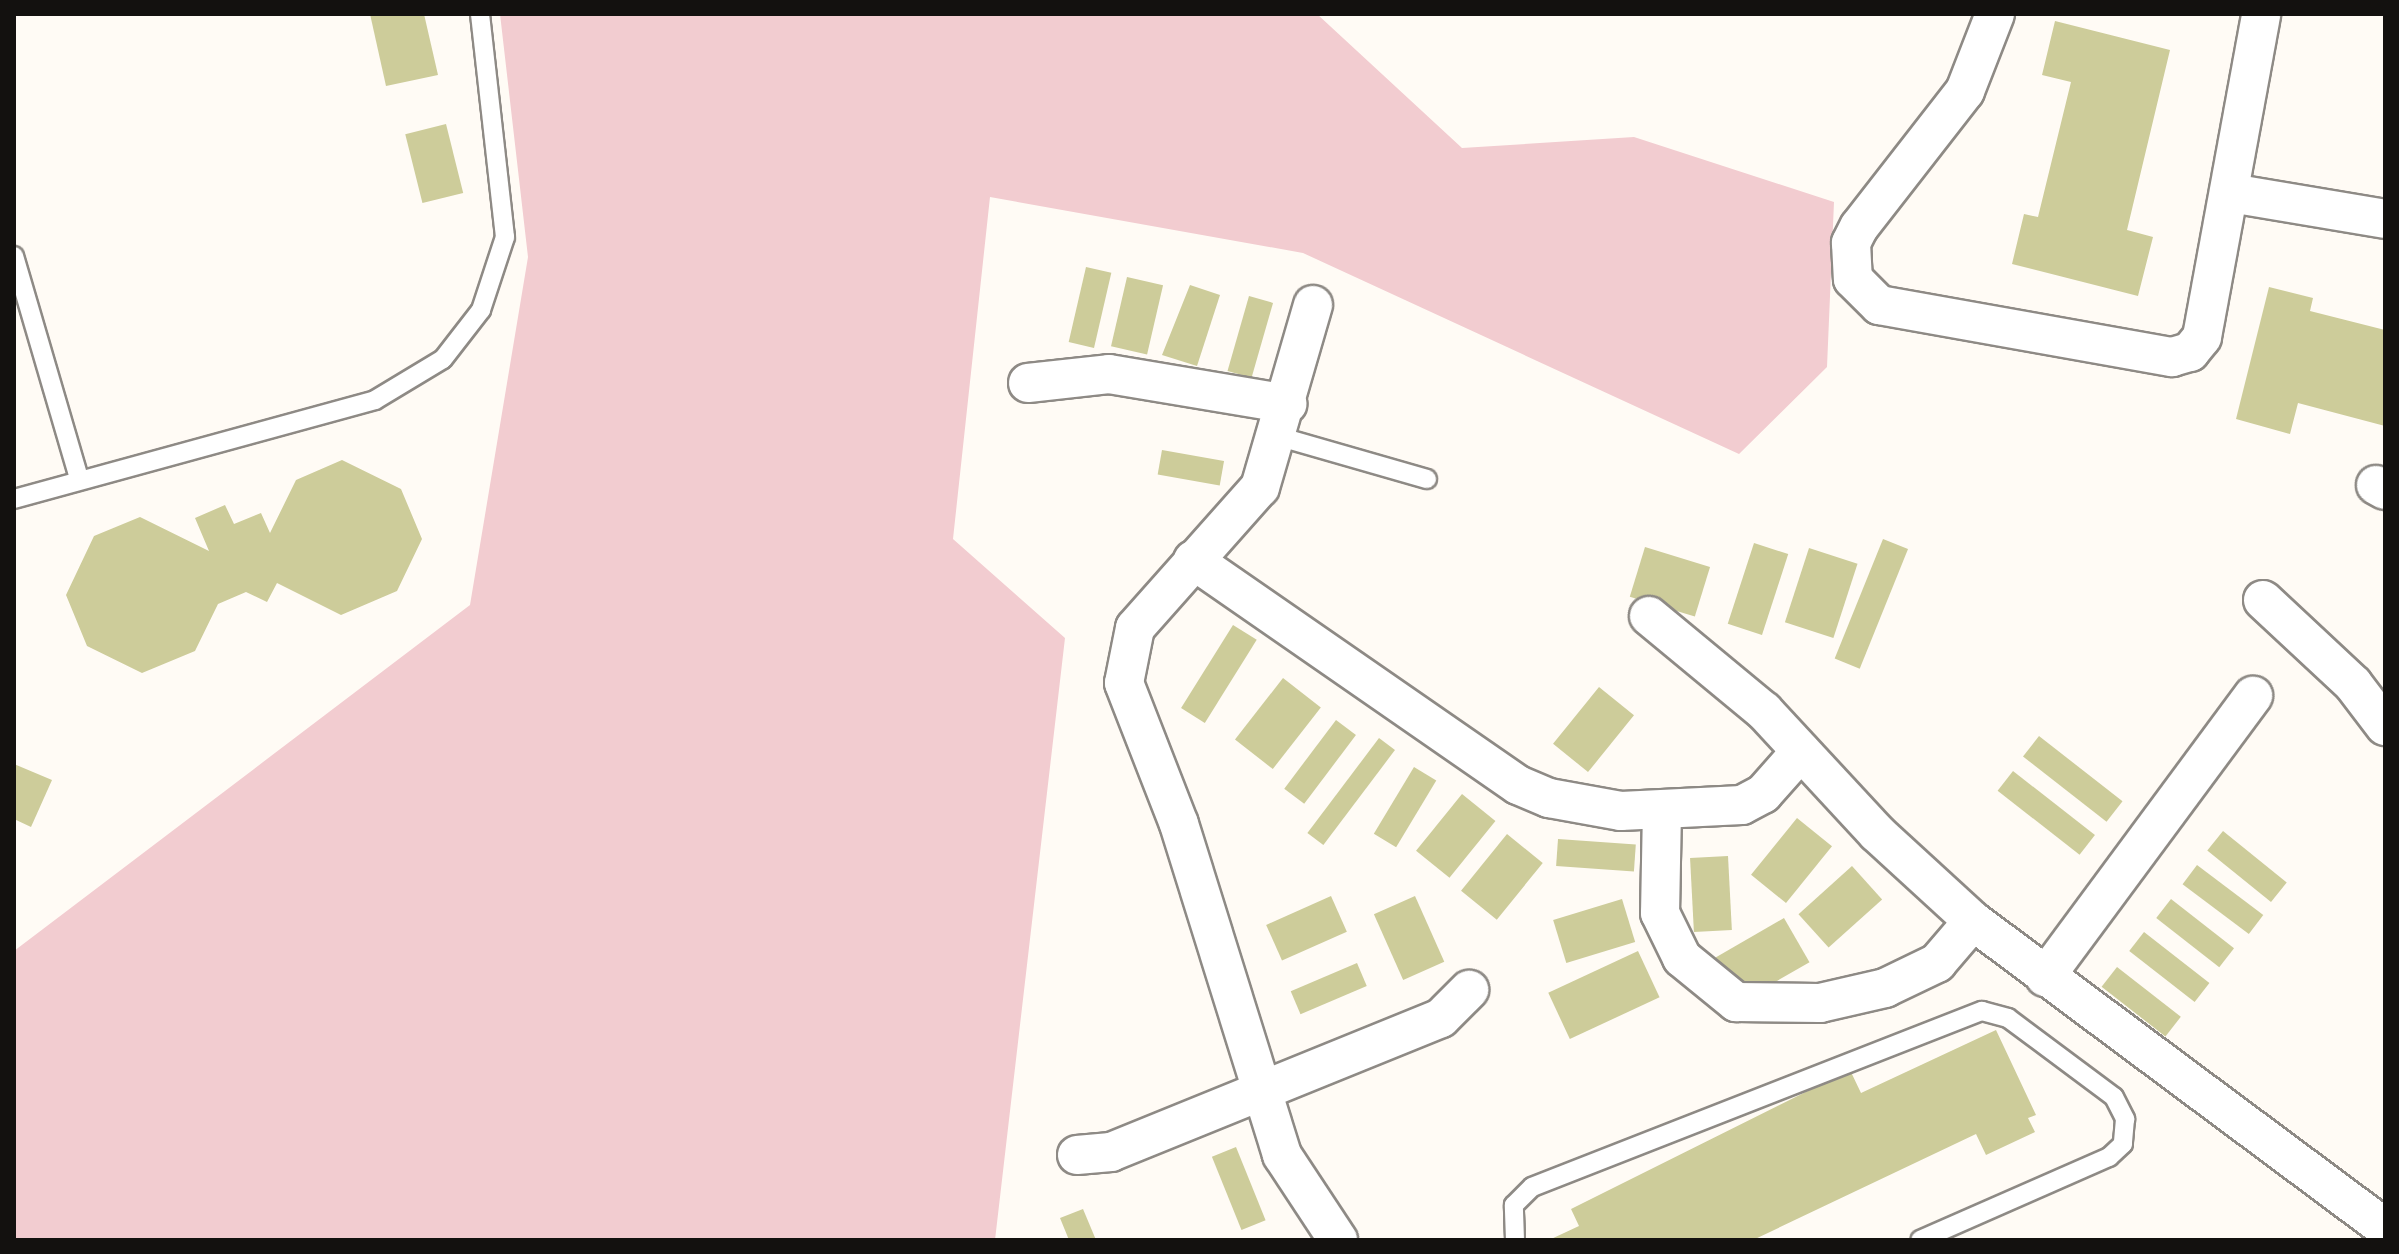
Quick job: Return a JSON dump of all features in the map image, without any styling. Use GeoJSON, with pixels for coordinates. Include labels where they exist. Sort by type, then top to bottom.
{"type":"FeatureCollection","features":[{"type":"Feature","properties":{"kind":"street"},"geometry":{"type":"LineString","coordinates":[[1995,14],[1965,91],[1851,243],[1853,279],[1864,295],[1879,305],[2172,357],[2190,352],[2202,337],[2261,14]]}},
{"type":"Feature","properties":{"kind":"street"},"geometry":{"type":"LineString","coordinates":[[2230,193],[2385,219]]}},
{"type":"Feature","properties":{"kind":"street"},"geometry":{"type":"LineString","coordinates":[[1313,305],[1260,487],[1135,628],[1124,683],[1179,824],[1260,1094],[1282,1155],[1338,1240]]}},
{"type":"Feature","properties":{"kind":"street"},"geometry":{"type":"LineString","coordinates":[[1028,383],[1109,374],[1282,420]]}},
{"type":"Feature","properties":{"kind":"street"},"geometry":{"type":"LineString","coordinates":[[1193,560],[1518,785],[1588,808],[1662,810],[1742,805],[1763,794],[1801,751]]}},
{"type":"Feature","properties":{"kind":"street"},"geometry":{"type":"LineString","coordinates":[[2263,600],[2308,637],[2385,726]]}},
{"type":"Feature","properties":{"kind":"street"},"geometry":{"type":"LineString","coordinates":[[1649,616],[1801,751],[1973,921],[2385,1228]]}},
{"type":"Feature","properties":{"kind":"street"},"geometry":{"type":"LineString","coordinates":[[2045,977],[2253,696]]}},
{"type":"Feature","properties":{"kind":"street"},"geometry":{"type":"LineString","coordinates":[[1662,810],[1657,887],[1664,923],[1682,958],[1736,1002],[1820,1003],[1885,988],[1937,963],[1973,921]]}},
{"type":"Feature","properties":{"kind":"street"},"geometry":{"type":"LineString","coordinates":[[1077,1155],[1111,1152],[1441,1018],[1469,990]]}},
{"type":"Feature","properties":{"kind":"lane"},"geometry":{"type":"LineString","coordinates":[[14,499],[375,400],[443,359],[481,310],[505,237],[480,14]]}},
{"type":"Feature","properties":{"kind":"lane"},"geometry":{"type":"LineString","coordinates":[[14,256],[79,479]]}},
{"type":"Feature","properties":{"kind":"lane"},"geometry":{"type":"LineString","coordinates":[[1282,420],[1427,479]]}},
{"type":"Feature","properties":{"kind":"lane"},"geometry":{"type":"LineString","coordinates":[[1515,1240],[1514,1205],[1532,1187],[1982,1011],[2008,1018],[2114,1097],[2125,1119],[2123,1144],[2109,1157],[1920,1240]]}},
{"type":"Feature","properties":{"kind":"shaded area"},"geometry":{"type":"Polygon","coordinates":[[[500,14],[1317,14],[1462,148],[1634,137],[1834,202],[1827,367],[1739,454],[1303,253],[990,197],[953,539],[1065,638],[995,1240],[14,1240],[14,951],[470,605],[528,257],[500,14]]]}},
{"type":"Feature","properties":{"kind":"building"},"geometry":{"type":"Polygon","coordinates":[[[370,14],[424,14],[438,75],[386,86],[370,14]]]}},
{"type":"Feature","properties":{"kind":"building"},"geometry":{"type":"Polygon","coordinates":[[[2055,21],[2170,50],[2127,230],[2153,237],[2138,296],[2012,264],[2024,214],[2038,217],[2071,82],[2042,75],[2055,21]]]}},
{"type":"Feature","properties":{"kind":"building"},"geometry":{"type":"Polygon","coordinates":[[[446,124],[463,193],[422,203],[405,134],[446,124]]]}},
{"type":"Feature","properties":{"kind":"building"},"geometry":{"type":"Polygon","coordinates":[[[1086,267],[1111,273],[1094,348],[1069,342],[1086,267]]]}},
{"type":"Feature","properties":{"kind":"building"},"geometry":{"type":"Polygon","coordinates":[[[1127,277],[1163,285],[1147,355],[1111,346],[1127,277]]]}},
{"type":"Feature","properties":{"kind":"building"},"geometry":{"type":"Polygon","coordinates":[[[1190,285],[1220,295],[1197,366],[1162,355],[1190,285]]]}},
{"type":"Feature","properties":{"kind":"building"},"geometry":{"type":"Polygon","coordinates":[[[2269,287],[2313,298],[2310,311],[2385,330],[2385,426],[2298,403],[2290,434],[2236,419],[2269,287]]]}},
{"type":"Feature","properties":{"kind":"building"},"geometry":{"type":"Polygon","coordinates":[[[1249,296],[1273,303],[1252,378],[1228,371],[1249,296]]]}},
{"type":"Feature","properties":{"kind":"building"},"geometry":{"type":"Polygon","coordinates":[[[1162,450],[1224,461],[1220,486],[1158,475],[1162,450]]]}},
{"type":"Feature","properties":{"kind":"building"},"geometry":{"type":"Polygon","coordinates":[[[342,460],[401,489],[422,539],[397,591],[341,615],[277,583],[267,602],[246,592],[218,604],[195,651],[142,673],[87,646],[66,595],[94,536],[140,517],[209,551],[195,518],[225,505],[234,524],[261,513],[270,533],[296,480],[342,460]]]}},
{"type":"Feature","properties":{"kind":"building"},"geometry":{"type":"Polygon","coordinates":[[[1883,539],[1908,549],[1860,669],[1835,659],[1883,539]]]}},
{"type":"Feature","properties":{"kind":"building"},"geometry":{"type":"Polygon","coordinates":[[[1754,543],[1788,554],[1762,635],[1728,624],[1754,543]]]}},
{"type":"Feature","properties":{"kind":"building"},"geometry":{"type":"Polygon","coordinates":[[[1645,547],[1710,567],[1695,617],[1630,597],[1645,547]]]}},
{"type":"Feature","properties":{"kind":"building"},"geometry":{"type":"Polygon","coordinates":[[[1809,548],[1858,564],[1833,638],[1785,622],[1809,548]]]}},
{"type":"Feature","properties":{"kind":"building"},"geometry":{"type":"Polygon","coordinates":[[[1233,625],[1257,640],[1205,723],[1181,708],[1233,625]]]}},
{"type":"Feature","properties":{"kind":"building"},"geometry":{"type":"Polygon","coordinates":[[[1283,678],[1321,708],[1273,769],[1235,739],[1283,678]]]}},
{"type":"Feature","properties":{"kind":"building"},"geometry":{"type":"Polygon","coordinates":[[[1599,687],[1634,715],[1588,772],[1553,744],[1599,687]]]}},
{"type":"Feature","properties":{"kind":"building"},"geometry":{"type":"Polygon","coordinates":[[[1336,720],[1356,735],[1304,804],[1284,789],[1336,720]]]}},
{"type":"Feature","properties":{"kind":"building"},"geometry":{"type":"Polygon","coordinates":[[[2039,736],[2123,801],[2107,822],[2023,756],[2039,736]]]}},
{"type":"Feature","properties":{"kind":"building"},"geometry":{"type":"Polygon","coordinates":[[[1379,738],[1395,750],[1323,845],[1307,833],[1379,738]]]}},
{"type":"Feature","properties":{"kind":"building"},"geometry":{"type":"Polygon","coordinates":[[[14,764],[52,780],[31,827],[14,819],[14,764]]]}},
{"type":"Feature","properties":{"kind":"building"},"geometry":{"type":"Polygon","coordinates":[[[1414,767],[1436,780],[1396,847],[1374,834],[1414,767]]]}},
{"type":"Feature","properties":{"kind":"building"},"geometry":{"type":"Polygon","coordinates":[[[2013,771],[2095,835],[2080,855],[1998,791],[2013,771]]]}},
{"type":"Feature","properties":{"kind":"building"},"geometry":{"type":"Polygon","coordinates":[[[1462,794],[1495,821],[1449,878],[1416,851],[1462,794]]]}},
{"type":"Feature","properties":{"kind":"building"},"geometry":{"type":"Polygon","coordinates":[[[1797,818],[1832,846],[1786,903],[1751,875],[1797,818]]]}},
{"type":"Feature","properties":{"kind":"building"},"geometry":{"type":"Polygon","coordinates":[[[2223,831],[2287,883],[2271,902],[2207,850],[2223,831]]]}},
{"type":"Feature","properties":{"kind":"building"},"geometry":{"type":"Polygon","coordinates":[[[1507,834],[1543,863],[1497,920],[1461,891],[1507,834]]]}},
{"type":"Feature","properties":{"kind":"building"},"geometry":{"type":"Polygon","coordinates":[[[1558,839],[1636,844],[1634,871],[1556,866],[1558,839]]]}},
{"type":"Feature","properties":{"kind":"building"},"geometry":{"type":"Polygon","coordinates":[[[1728,856],[1732,930],[1694,932],[1690,858],[1728,856]]]}},
{"type":"Feature","properties":{"kind":"building"},"geometry":{"type":"Polygon","coordinates":[[[2197,865],[2263,915],[2249,934],[2183,884],[2197,865]]]}},
{"type":"Feature","properties":{"kind":"building"},"geometry":{"type":"Polygon","coordinates":[[[1852,866],[1882,899],[1829,948],[1798,914],[1852,866]]]}},
{"type":"Feature","properties":{"kind":"building"},"geometry":{"type":"Polygon","coordinates":[[[1331,896],[1347,932],[1282,961],[1266,925],[1331,896]]]}},
{"type":"Feature","properties":{"kind":"building"},"geometry":{"type":"Polygon","coordinates":[[[1415,896],[1444,962],[1403,980],[1374,914],[1415,896]]]}},
{"type":"Feature","properties":{"kind":"building"},"geometry":{"type":"Polygon","coordinates":[[[1622,899],[1635,942],[1566,963],[1553,920],[1622,899]]]}},
{"type":"Feature","properties":{"kind":"building"},"geometry":{"type":"Polygon","coordinates":[[[2171,899],[2234,948],[2219,967],[2156,918],[2171,899]]]}},
{"type":"Feature","properties":{"kind":"building"},"geometry":{"type":"Polygon","coordinates":[[[1784,918],[1810,962],[1741,1002],[1716,958],[1784,918]]]}},
{"type":"Feature","properties":{"kind":"building"},"geometry":{"type":"Polygon","coordinates":[[[2144,932],[2209,983],[2195,1002],[2129,951],[2144,932]]]}},
{"type":"Feature","properties":{"kind":"building"},"geometry":{"type":"Polygon","coordinates":[[[1638,951],[1660,997],[1570,1039],[1548,993],[1638,951]]]}},
{"type":"Feature","properties":{"kind":"building"},"geometry":{"type":"Polygon","coordinates":[[[1357,963],[1367,986],[1300,1014],[1291,991],[1357,963]]]}},
{"type":"Feature","properties":{"kind":"building"},"geometry":{"type":"Polygon","coordinates":[[[2117,967],[2181,1017],[2165,1037],[2102,987],[2117,967]]]}},
{"type":"Feature","properties":{"kind":"building"},"geometry":{"type":"Polygon","coordinates":[[[1996,1030],[2036,1115],[2028,1118],[2035,1132],[1986,1155],[1976,1134],[1753,1240],[1549,1240],[1579,1226],[1571,1209],[1850,1070],[1861,1093],[1996,1030]]]}},
{"type":"Feature","properties":{"kind":"building"},"geometry":{"type":"Polygon","coordinates":[[[1236,1147],[1266,1220],[1241,1230],[1212,1157],[1236,1147]]]}},
{"type":"Feature","properties":{"kind":"building"},"geometry":{"type":"Polygon","coordinates":[[[1083,1209],[1096,1240],[1069,1240],[1060,1218],[1083,1209]]]}}]}
